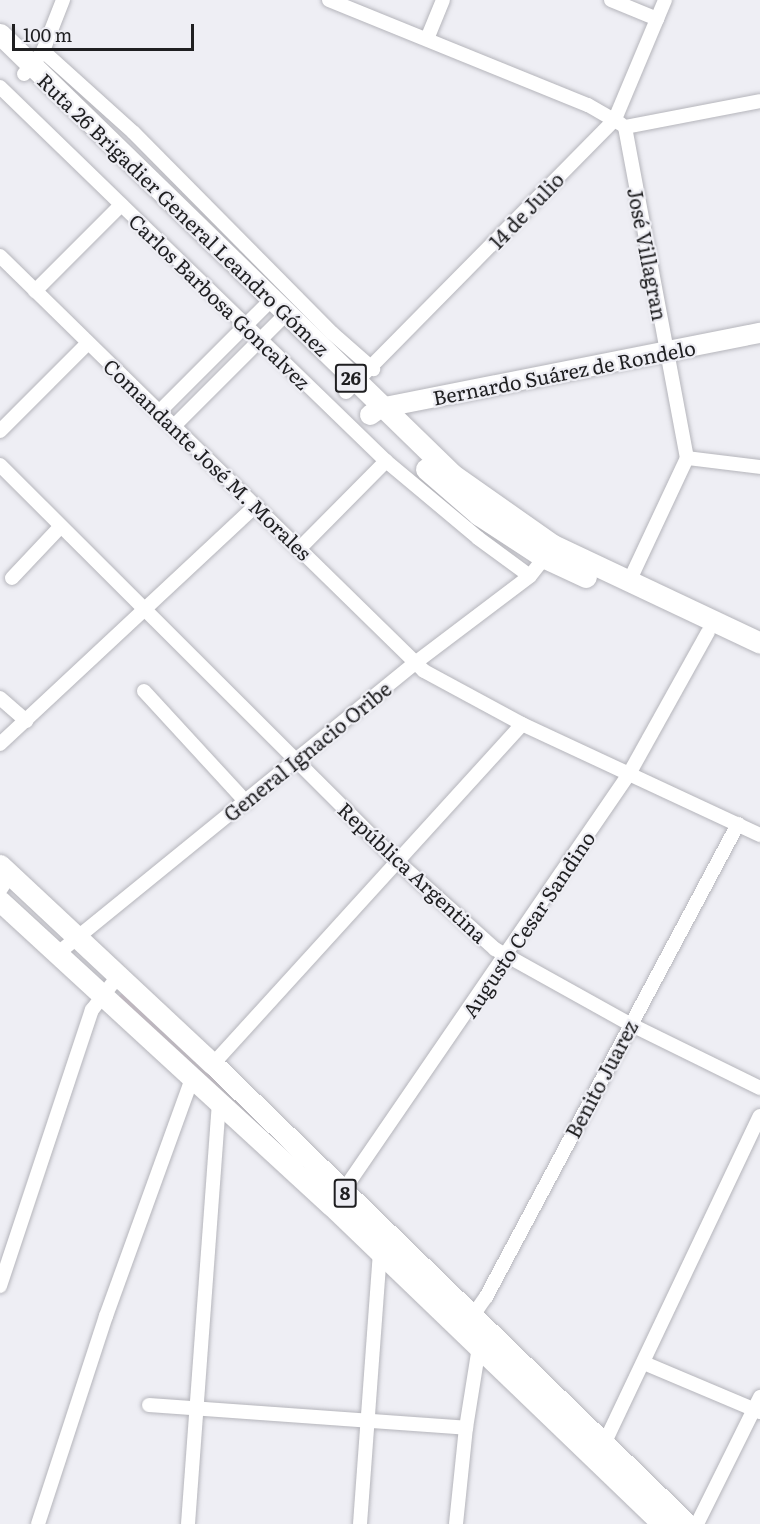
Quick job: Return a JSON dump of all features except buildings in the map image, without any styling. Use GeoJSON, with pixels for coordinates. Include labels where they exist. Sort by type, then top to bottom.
{"type":"FeatureCollection","features":[{"type":"Feature","properties":{"kind":"main road","name":"Ruta 26 Brigadier General Leandro Gómez"},"geometry":{"type":"LineString","coordinates":[[0,34],[33,63],[274,312],[375,411],[549,551],[760,657]]}},
{"type":"Feature","properties":{"kind":"main road","name":"Ruta 26 Brigadier General Leandro Gómez"},"geometry":{"type":"LineString","coordinates":[[0,50],[33,63]]}},
{"type":"Feature","properties":{"kind":"main road","name":"Ruta 26 Brigadier General Leandro Gómez"},"geometry":{"type":"LineString","coordinates":[[549,551],[629,582],[760,643]]}},
{"type":"Feature","properties":{"kind":"main road","name":"8"},"geometry":{"type":"LineString","coordinates":[[3,877],[76,935],[119,975],[213,1064],[338,1199],[466,1324],[604,1444],[687,1524]]}},
{"type":"Feature","properties":{"kind":"main road","name":"8"},"geometry":{"type":"LineString","coordinates":[[0,901],[219,1105],[338,1199],[380,1253],[466,1324]]}},
{"type":"Feature","properties":{"kind":"main road","name":"8"},"geometry":{"type":"LineString","coordinates":[[482,1339],[662,1524]]}},
{"type":"Feature","properties":{"kind":"street"},"geometry":{"type":"LineString","coordinates":[[63,0],[33,63],[134,133],[373,369]]}},
{"type":"Feature","properties":{"kind":"street"},"geometry":{"type":"LineString","coordinates":[[329,0],[427,39],[620,123],[760,101]]}},
{"type":"Feature","properties":{"kind":"street"},"geometry":{"type":"LineString","coordinates":[[427,39],[443,0]]}},
{"type":"Feature","properties":{"kind":"street"},"geometry":{"type":"LineString","coordinates":[[611,0],[657,19]]}},
{"type":"Feature","properties":{"kind":"street","name":"14 de Julio"},"geometry":{"type":"LineString","coordinates":[[352,388],[620,123],[665,0]]}},
{"type":"Feature","properties":{"kind":"street","name":"Carlos Barbosa Goncalvez"},"geometry":{"type":"LineString","coordinates":[[0,87],[258,341],[386,461],[478,538],[530,576]]}},
{"type":"Feature","properties":{"kind":"street","name":"José Villagran"},"geometry":{"type":"LineString","coordinates":[[620,123],[687,458]]}},
{"type":"Feature","properties":{"kind":"street"},"geometry":{"type":"LineString","coordinates":[[35,291],[121,205]]}},
{"type":"Feature","properties":{"kind":"street","name":"Comandante José M. Morales"},"geometry":{"type":"LineString","coordinates":[[0,256],[175,425],[415,663],[440,683],[522,724],[760,835]]}},
{"type":"Feature","properties":{"kind":"street"},"geometry":{"type":"LineString","coordinates":[[160,411],[245,328],[274,312]]}},
{"type":"Feature","properties":{"kind":"street"},"geometry":{"type":"LineString","coordinates":[[175,425],[258,341],[274,312]]}},
{"type":"Feature","properties":{"kind":"street","name":"Bernardo Suárez de Rondelo"},"geometry":{"type":"LineString","coordinates":[[375,411],[760,333]]}},
{"type":"Feature","properties":{"kind":"street"},"geometry":{"type":"LineString","coordinates":[[0,431],[88,343]]}},
{"type":"Feature","properties":{"kind":"street"},"geometry":{"type":"LineString","coordinates":[[629,582],[687,458],[760,467]]}},
{"type":"Feature","properties":{"kind":"street"},"geometry":{"type":"LineString","coordinates":[[299,549],[386,461]]}},
{"type":"Feature","properties":{"kind":"street","name":"República Argentina"},"geometry":{"type":"LineString","coordinates":[[0,465],[399,863],[506,958],[630,1024],[760,1088]]}},
{"type":"Feature","properties":{"kind":"street"},"geometry":{"type":"LineString","coordinates":[[0,744],[256,505]]}},
{"type":"Feature","properties":{"kind":"street"},"geometry":{"type":"LineString","coordinates":[[12,578],[60,526]]}},
{"type":"Feature","properties":{"kind":"street","name":"General Ignacio Oribe"},"geometry":{"type":"LineString","coordinates":[[57,954],[76,935],[297,762],[415,663],[530,576],[549,551]]}},
{"type":"Feature","properties":{"kind":"street","name":"Augusto Cesar Sandino"},"geometry":{"type":"LineString","coordinates":[[338,1199],[506,958],[629,774],[708,632]]}},
{"type":"Feature","properties":{"kind":"street"},"geometry":{"type":"LineString","coordinates":[[144,691],[246,802]]}},
{"type":"Feature","properties":{"kind":"street"},"geometry":{"type":"LineString","coordinates":[[0,698],[26,721]]}},
{"type":"Feature","properties":{"kind":"street"},"geometry":{"type":"LineString","coordinates":[[213,1064],[399,863],[522,724]]}},
{"type":"Feature","properties":{"kind":"street","name":"Benito Juarez"},"geometry":{"type":"LineString","coordinates":[[466,1324],[738,824]]}},
{"type":"Feature","properties":{"kind":"street"},"geometry":{"type":"LineString","coordinates":[[0,1286],[92,1010],[101,994],[119,975]]}},
{"type":"Feature","properties":{"kind":"street"},"geometry":{"type":"LineString","coordinates":[[38,1524],[106,1316],[192,1078]]}},
{"type":"Feature","properties":{"kind":"street"},"geometry":{"type":"LineString","coordinates":[[188,1524],[219,1105]]}},
{"type":"Feature","properties":{"kind":"street"},"geometry":{"type":"LineString","coordinates":[[604,1444],[760,1116]]}},
{"type":"Feature","properties":{"kind":"street"},"geometry":{"type":"LineString","coordinates":[[360,1524],[380,1253]]}},
{"type":"Feature","properties":{"kind":"street"},"geometry":{"type":"LineString","coordinates":[[456,1524],[466,1428],[482,1339]]}},
{"type":"Feature","properties":{"kind":"street"},"geometry":{"type":"LineString","coordinates":[[644,1363],[758,1406],[697,1524]]}},
{"type":"Feature","properties":{"kind":"street"},"geometry":{"type":"LineString","coordinates":[[148,1404],[466,1428]]}},
{"type":"Feature","properties":{"kind":"shaded area"},"geometry":{"type":"Polygon","coordinates":[[[125,991],[328,1188],[117,998],[125,991]]]}}]}
